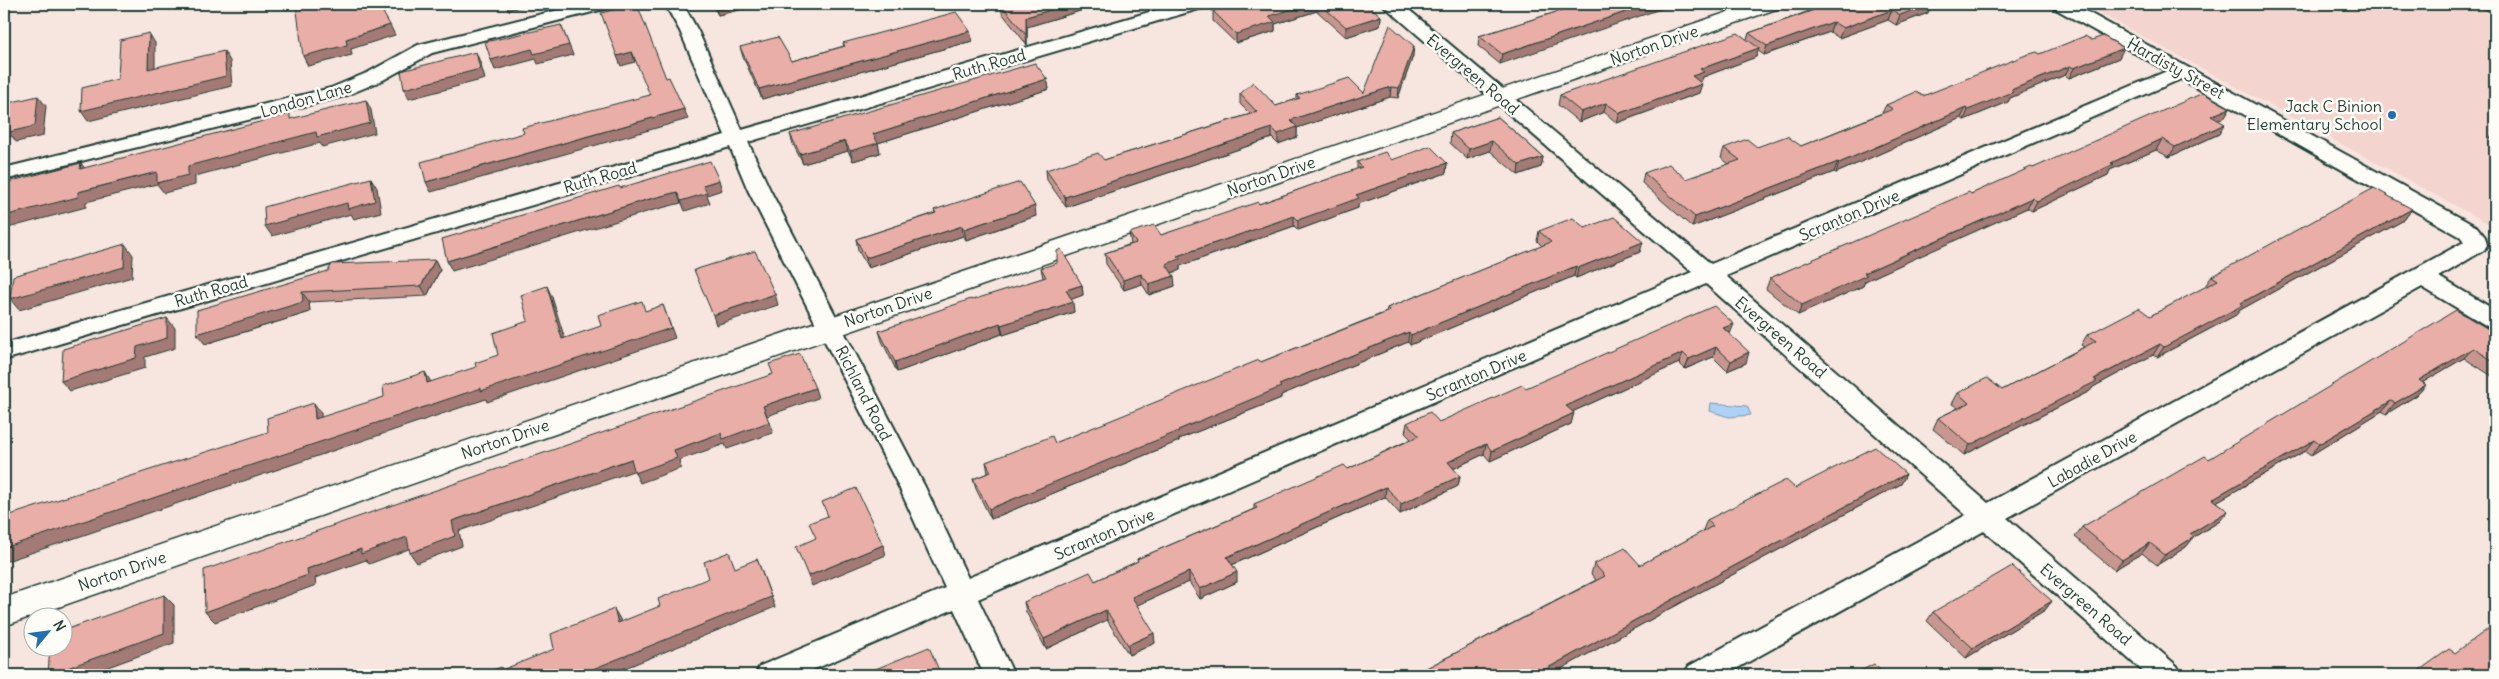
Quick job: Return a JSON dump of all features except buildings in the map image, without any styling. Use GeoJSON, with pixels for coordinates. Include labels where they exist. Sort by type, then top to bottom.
{"type":"FeatureCollection","features":[{"type":"Feature","properties":{"kind":"street","name":"London Lane"},"geometry":{"type":"LineString","coordinates":[[4,174],[338,92],[376,76],[425,49],[602,4]]}},
{"type":"Feature","properties":{"kind":"street","name":"Richland Road"},"geometry":{"type":"LineString","coordinates":[[674,4],[689,31],[759,190],[912,487],[999,675]]}},
{"type":"Feature","properties":{"kind":"street","name":"Ruth Road"},"geometry":{"type":"LineString","coordinates":[[4,352],[1196,4]]}},
{"type":"Feature","properties":{"kind":"street","name":"Evergreen Road"},"geometry":{"type":"LineString","coordinates":[[1391,4],[1710,275],[2167,675]]}},
{"type":"Feature","properties":{"kind":"street","name":"Norton Drive"},"geometry":{"type":"LineString","coordinates":[[4,612],[829,326],[1772,4]]}},
{"type":"Feature","properties":{"kind":"street","name":"Hardisty Street"},"geometry":{"type":"LineString","coordinates":[[2060,4],[2469,232],[2474,237]]}},
{"type":"Feature","properties":{"kind":"street","name":"Scranton Drive"},"geometry":{"type":"LineString","coordinates":[[770,675],[2182,72]]}},
{"type":"Feature","properties":{"kind":"street","name":"Labadie Drive"},"geometry":{"type":"LineString","coordinates":[[1699,675],[2422,277],[2476,245],[2474,237]]}},
{"type":"Feature","properties":{"kind":"street"},"geometry":{"type":"LineString","coordinates":[[2422,277],[2495,320]]}},
{"type":"Feature","properties":{"kind":"shaded area","name":"Jack C Binion Elementary School"},"geometry":{"type":"Polygon","coordinates":[[[2083,4],[2495,4],[2495,227],[2083,4]]]}},
{"type":"Feature","properties":{"kind":"water"},"geometry":{"type":"Polygon","coordinates":[[[1711,403],[1747,406],[1751,415],[1729,417],[1710,411],[1711,403]]]}},
{"type":"Feature","properties":{"kind":"place","name":"Jack C Binion Elementary School"},"geometry":{"type":"Point","coordinates":[2392,115]}}]}
